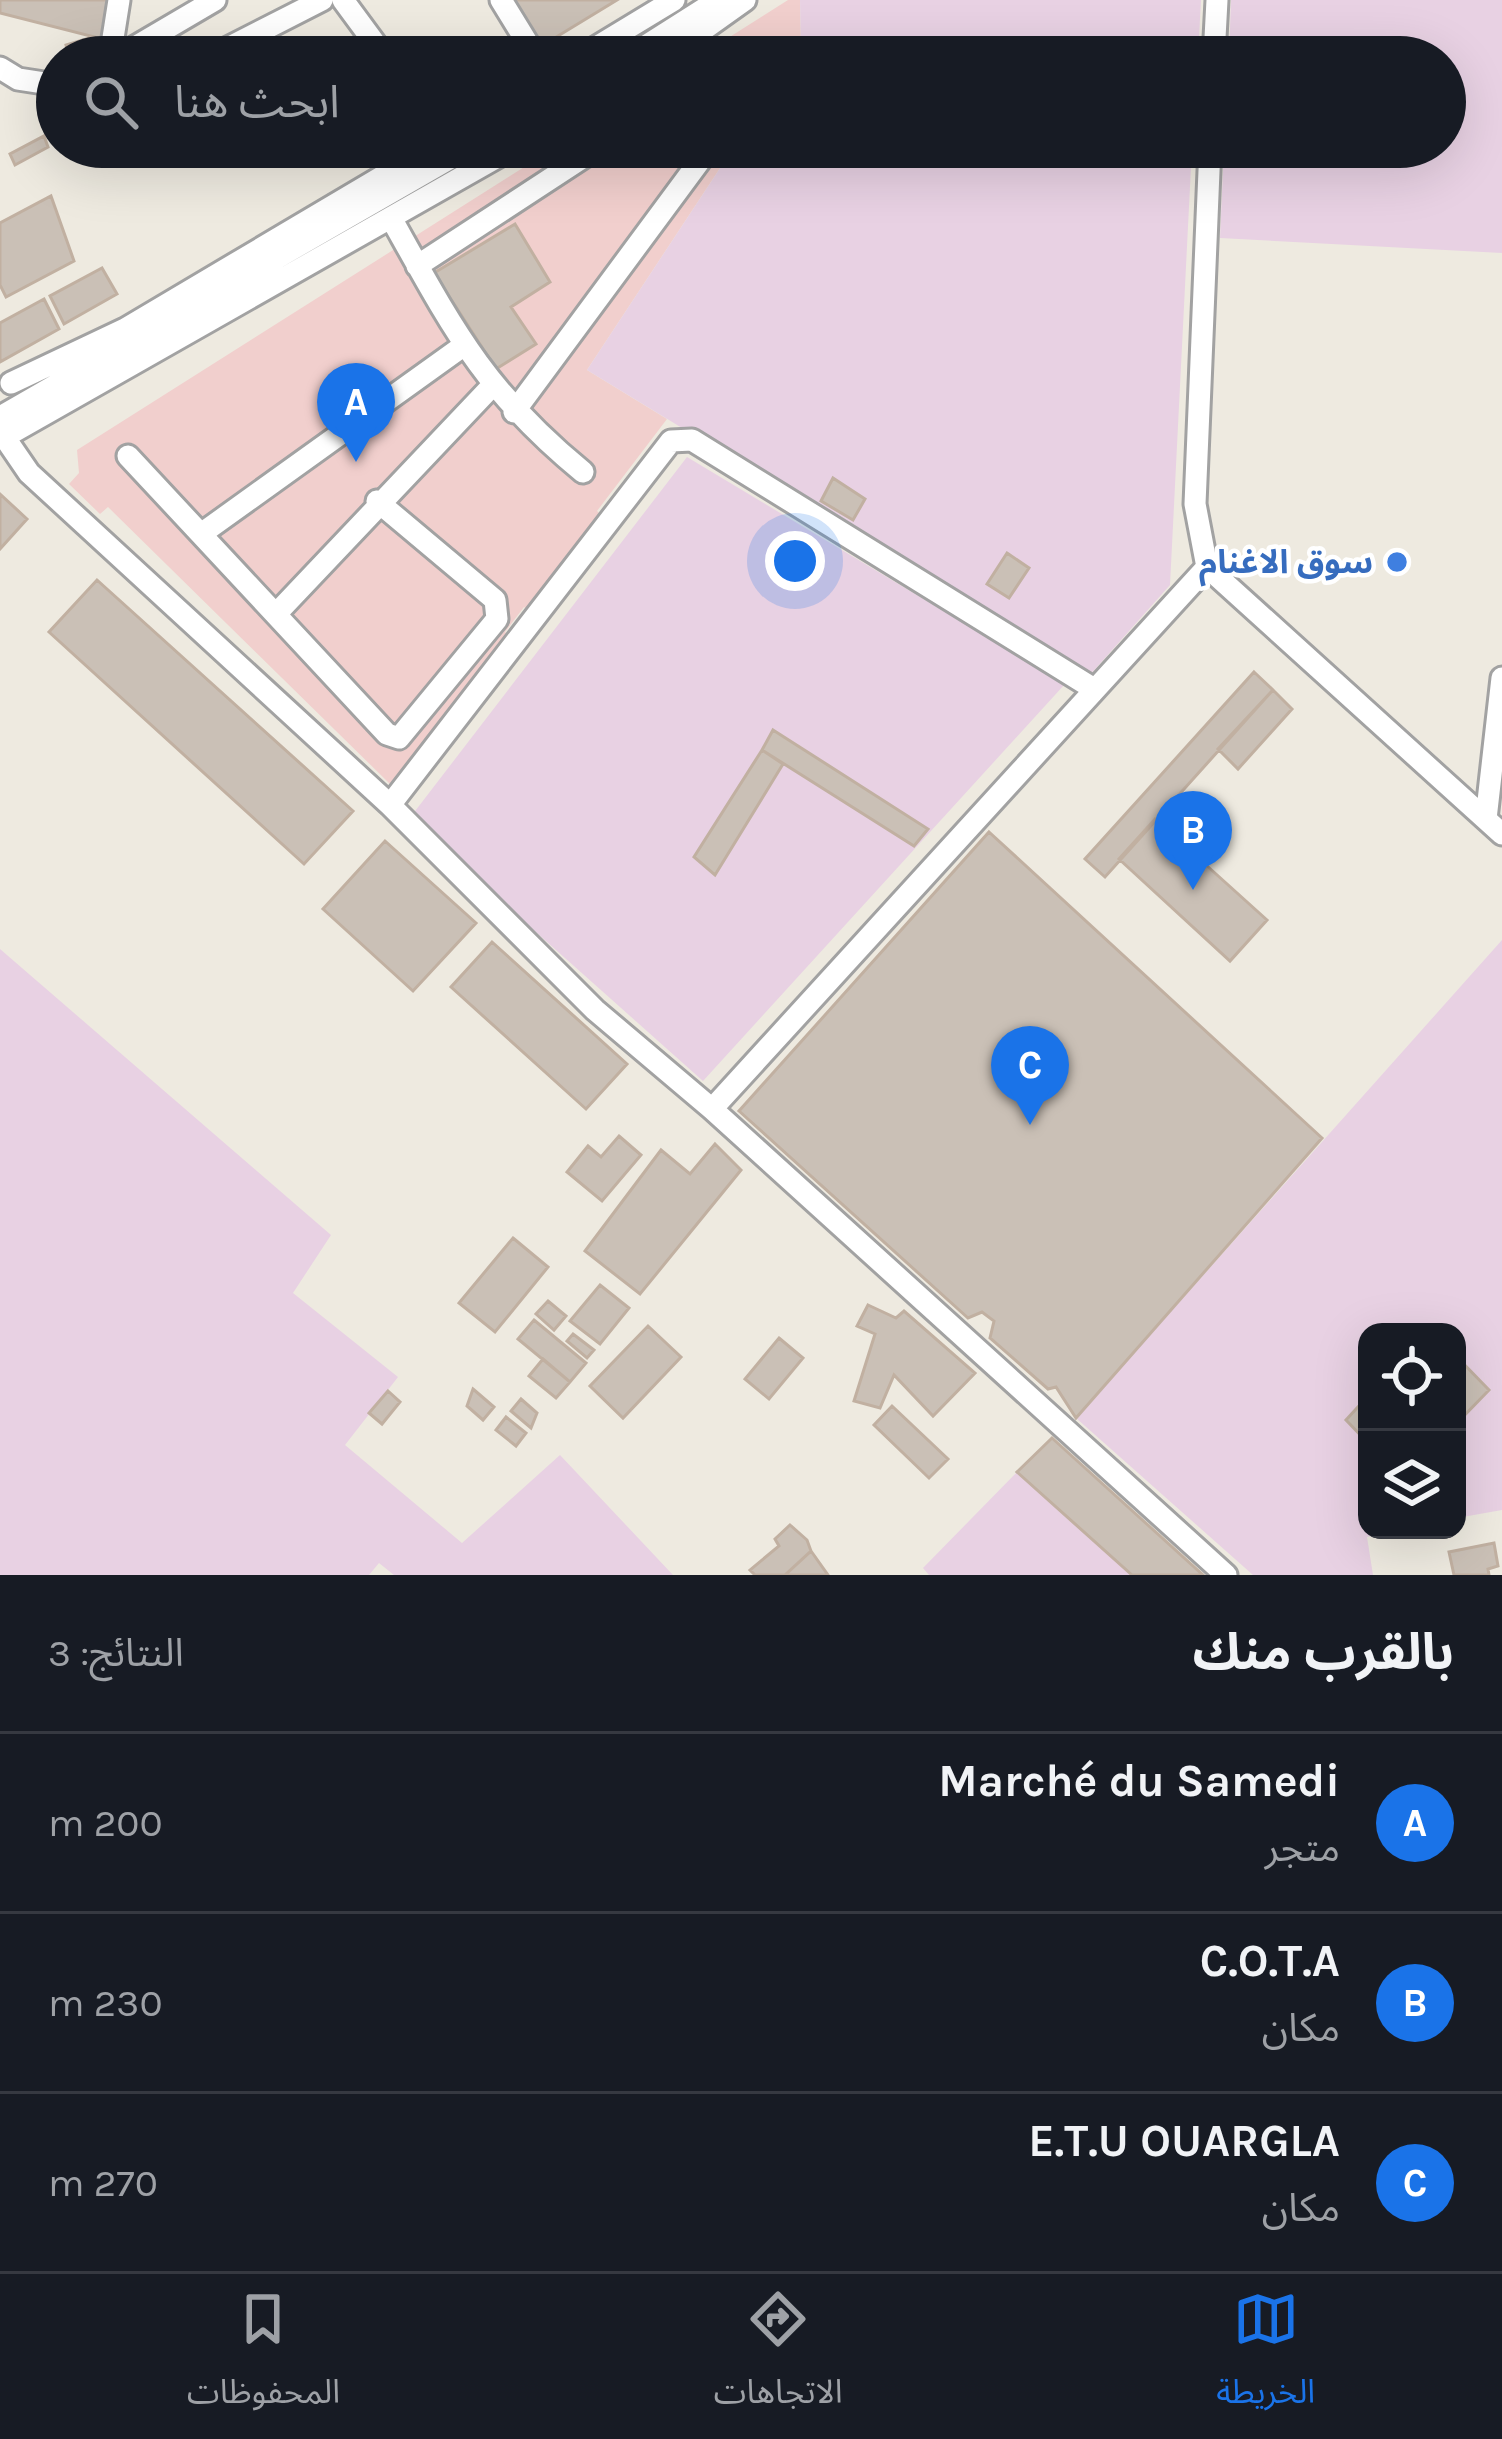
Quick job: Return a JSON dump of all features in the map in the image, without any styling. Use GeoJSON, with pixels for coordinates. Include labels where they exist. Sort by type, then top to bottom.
{"type":"FeatureCollection","features":[{"type":"Feature","properties":{"kind":"street"},"geometry":{"type":"LineString","coordinates":[[116,36],[119,0]]}},
{"type":"Feature","properties":{"kind":"street"},"geometry":{"type":"LineString","coordinates":[[151,36],[215,0]]}},
{"type":"Feature","properties":{"kind":"street"},"geometry":{"type":"LineString","coordinates":[[251,36],[322,0]]}},
{"type":"Feature","properties":{"kind":"street"},"geometry":{"type":"LineString","coordinates":[[343,0],[370,36]]}},
{"type":"Feature","properties":{"kind":"street"},"geometry":{"type":"LineString","coordinates":[[501,0],[523,36]]}},
{"type":"Feature","properties":{"kind":"street"},"geometry":{"type":"LineString","coordinates":[[615,36],[674,0]]}},
{"type":"Feature","properties":{"kind":"street"},"geometry":{"type":"LineString","coordinates":[[694,36],[745,0]]}},
{"type":"Feature","properties":{"kind":"street"},"geometry":{"type":"LineString","coordinates":[[1215,36],[1217,0]]}},
{"type":"Feature","properties":{"kind":"street"},"geometry":{"type":"LineString","coordinates":[[661,36],[716,1]]}},
{"type":"Feature","properties":{"kind":"street"},"geometry":{"type":"LineString","coordinates":[[0,68],[18,79],[36,82]]}},
{"type":"Feature","properties":{"kind":"street"},"geometry":{"type":"LineString","coordinates":[[2,434],[35,422],[431,168]]}},
{"type":"Feature","properties":{"kind":"street"},"geometry":{"type":"LineString","coordinates":[[11,383],[129,336],[354,216],[391,218],[439,168]]}},
{"type":"Feature","properties":{"kind":"street"},"geometry":{"type":"LineString","coordinates":[[417,266],[567,168]]}},
{"type":"Feature","properties":{"kind":"street"},"geometry":{"type":"LineString","coordinates":[[514,412],[694,168]]}},
{"type":"Feature","properties":{"kind":"street"},"geometry":{"type":"LineString","coordinates":[[1209,168],[1195,504],[1207,567],[1494,827]]}},
{"type":"Feature","properties":{"kind":"street"},"geometry":{"type":"LineString","coordinates":[[391,218],[463,346],[492,386],[514,412],[583,472]]}},
{"type":"Feature","properties":{"kind":"street"},"geometry":{"type":"LineString","coordinates":[[2,434],[129,336],[166,336]]}},
{"type":"Feature","properties":{"kind":"street"},"geometry":{"type":"LineString","coordinates":[[201,534],[463,346]]}},
{"type":"Feature","properties":{"kind":"street"},"geometry":{"type":"LineString","coordinates":[[276,614],[377,501],[492,386]]}},
{"type":"Feature","properties":{"kind":"street"},"geometry":{"type":"LineString","coordinates":[[26,468],[26,442],[35,422]]}},
{"type":"Feature","properties":{"kind":"street"},"geometry":{"type":"LineString","coordinates":[[2,434],[26,468],[390,805],[595,1010],[712,1108],[1226,1575]]}},
{"type":"Feature","properties":{"kind":"street"},"geometry":{"type":"LineString","coordinates":[[390,805],[677,437],[692,440],[1094,689]]}},
{"type":"Feature","properties":{"kind":"street"},"geometry":{"type":"LineString","coordinates":[[128,455],[387,734],[399,738],[408,734],[497,619],[499,610],[495,600],[377,501]]}},
{"type":"Feature","properties":{"kind":"street"},"geometry":{"type":"LineString","coordinates":[[712,1108],[1207,567]]}},
{"type":"Feature","properties":{"kind":"street"},"geometry":{"type":"LineString","coordinates":[[1494,827],[1502,678]]}},
{"type":"Feature","properties":{"kind":"shaded area"},"geometry":{"type":"Polygon","coordinates":[[[788,0],[800,0],[801,36],[731,36],[788,0]]]}},
{"type":"Feature","properties":{"kind":"shaded area"},"geometry":{"type":"Polygon","coordinates":[[[800,0],[1201,0],[1199,36],[801,36],[800,0]]]}},
{"type":"Feature","properties":{"kind":"shaded area"},"geometry":{"type":"Polygon","coordinates":[[[1231,0],[1502,0],[1502,253],[1220,238],[1223,168],[1466,168],[1466,36],[1230,36],[1231,0]]]}},
{"type":"Feature","properties":{"kind":"shaded area"},"geometry":{"type":"Polygon","coordinates":[[[523,168],[720,168],[587,370],[667,419],[597,511],[607,520],[536,615],[524,607],[505,632],[515,641],[417,772],[408,765],[390,784],[108,507],[100,514],[69,484],[79,473],[77,450],[523,168]]]}},
{"type":"Feature","properties":{"kind":"shaded area"},"geometry":{"type":"Polygon","coordinates":[[[720,168],[1191,168],[1170,585],[1089,676],[587,370],[720,168]]]}},
{"type":"Feature","properties":{"kind":"shaded area"},"geometry":{"type":"Polygon","coordinates":[[[687,457],[1065,684],[703,1081],[409,819],[687,457]]]}},
{"type":"Feature","properties":{"kind":"shaded area"},"geometry":{"type":"Polygon","coordinates":[[[1502,940],[1502,1510],[1466,1516],[1466,1323],[1358,1323],[1358,1539],[1367,1539],[1373,1575],[1253,1575],[1076,1418],[1502,940]]]}},
{"type":"Feature","properties":{"kind":"shaded area"},"geometry":{"type":"Polygon","coordinates":[[[0,949],[331,1235],[293,1293],[398,1377],[345,1445],[462,1543],[560,1455],[673,1575],[394,1575],[379,1563],[369,1575],[0,1575],[0,949]]]}},
{"type":"Feature","properties":{"kind":"shaded area"},"geometry":{"type":"Polygon","coordinates":[[[1017,1472],[1132,1575],[929,1575],[923,1568],[1017,1472]]]}},
{"type":"Feature","properties":{"kind":"building"},"geometry":{"type":"Polygon","coordinates":[[[0,0],[110,0],[103,36],[0,13],[0,0]]]}},
{"type":"Feature","properties":{"kind":"building"},"geometry":{"type":"Polygon","coordinates":[[[506,0],[617,0],[558,36],[527,36],[506,0]]]}},
{"type":"Feature","properties":{"kind":"building"},"geometry":{"type":"Polygon","coordinates":[[[36,140],[36,154],[15,165],[10,154],[36,140]]]}},
{"type":"Feature","properties":{"kind":"building"},"geometry":{"type":"Polygon","coordinates":[[[51,196],[74,261],[6,297],[0,285],[0,223],[51,196]]]}},
{"type":"Feature","properties":{"kind":"building"},"geometry":{"type":"Polygon","coordinates":[[[515,224],[550,282],[511,307],[536,344],[496,369],[434,273],[515,224]]]}},
{"type":"Feature","properties":{"kind":"building"},"geometry":{"type":"Polygon","coordinates":[[[102,268],[117,294],[64,324],[50,296],[102,268]]]}},
{"type":"Feature","properties":{"kind":"building"},"geometry":{"type":"Polygon","coordinates":[[[44,299],[59,329],[0,362],[0,323],[44,299]]]}},
{"type":"Feature","properties":{"kind":"building"},"geometry":{"type":"Polygon","coordinates":[[[833,478],[865,499],[853,520],[821,501],[833,478]]]}},
{"type":"Feature","properties":{"kind":"building"},"geometry":{"type":"Polygon","coordinates":[[[0,494],[27,519],[0,549],[0,494]]]}},
{"type":"Feature","properties":{"kind":"building"},"geometry":{"type":"Polygon","coordinates":[[[1007,553],[1029,568],[1009,598],[987,584],[1007,553]]]}},
{"type":"Feature","properties":{"kind":"building"},"geometry":{"type":"Polygon","coordinates":[[[97,580],[353,811],[304,864],[49,632],[97,580]]]}},
{"type":"Feature","properties":{"kind":"building"},"geometry":{"type":"Polygon","coordinates":[[[1254,672],[1273,690],[1105,877],[1085,859],[1254,672]]]}},
{"type":"Feature","properties":{"kind":"building"},"geometry":{"type":"Polygon","coordinates":[[[1273,690],[1292,709],[1238,769],[1218,749],[1273,690]]]}},
{"type":"Feature","properties":{"kind":"building"},"geometry":{"type":"Polygon","coordinates":[[[773,730],[928,829],[914,846],[762,750],[773,730]]]}},
{"type":"Feature","properties":{"kind":"building"},"geometry":{"type":"Polygon","coordinates":[[[762,750],[783,764],[715,875],[694,857],[762,750]]]}},
{"type":"Feature","properties":{"kind":"building"},"geometry":{"type":"Polygon","coordinates":[[[1155,819],[1267,920],[1230,961],[1119,859],[1155,819]]]}},
{"type":"Feature","properties":{"kind":"building"},"geometry":{"type":"Polygon","coordinates":[[[989,832],[1322,1138],[1076,1418],[1056,1387],[1048,1389],[990,1338],[994,1321],[982,1312],[968,1318],[739,1111],[989,832]]]}},
{"type":"Feature","properties":{"kind":"building"},"geometry":{"type":"Polygon","coordinates":[[[385,841],[476,923],[413,991],[323,909],[385,841]]]}},
{"type":"Feature","properties":{"kind":"building"},"geometry":{"type":"Polygon","coordinates":[[[492,942],[627,1064],[586,1109],[451,987],[492,942]]]}},
{"type":"Feature","properties":{"kind":"building"},"geometry":{"type":"Polygon","coordinates":[[[619,1136],[641,1155],[602,1201],[567,1172],[588,1146],[601,1157],[619,1136]]]}},
{"type":"Feature","properties":{"kind":"building"},"geometry":{"type":"Polygon","coordinates":[[[715,1144],[741,1170],[640,1294],[585,1251],[661,1150],[690,1174],[715,1144]]]}},
{"type":"Feature","properties":{"kind":"building"},"geometry":{"type":"Polygon","coordinates":[[[513,1238],[548,1267],[495,1332],[459,1303],[513,1238]]]}},
{"type":"Feature","properties":{"kind":"building"},"geometry":{"type":"Polygon","coordinates":[[[600,1285],[629,1308],[600,1344],[570,1321],[600,1285]]]}},
{"type":"Feature","properties":{"kind":"building"},"geometry":{"type":"Polygon","coordinates":[[[548,1301],[566,1316],[554,1330],[536,1314],[548,1301]]]}},
{"type":"Feature","properties":{"kind":"building"},"geometry":{"type":"Polygon","coordinates":[[[868,1305],[896,1318],[904,1311],[975,1373],[933,1416],[894,1375],[880,1408],[854,1401],[875,1334],[857,1326],[868,1305]]]}},
{"type":"Feature","properties":{"kind":"building"},"geometry":{"type":"Polygon","coordinates":[[[534,1320],[586,1363],[570,1382],[518,1339],[534,1320]]]}},
{"type":"Feature","properties":{"kind":"building"},"geometry":{"type":"Polygon","coordinates":[[[648,1326],[681,1357],[623,1418],[590,1386],[648,1326]]]}},
{"type":"Feature","properties":{"kind":"building"},"geometry":{"type":"Polygon","coordinates":[[[573,1334],[594,1350],[587,1358],[567,1341],[573,1334]]]}},
{"type":"Feature","properties":{"kind":"building"},"geometry":{"type":"Polygon","coordinates":[[[779,1338],[803,1358],[769,1399],[745,1379],[779,1338]]]}},
{"type":"Feature","properties":{"kind":"building"},"geometry":{"type":"Polygon","coordinates":[[[543,1359],[570,1382],[556,1398],[529,1376],[543,1359]]]}},
{"type":"Feature","properties":{"kind":"building"},"geometry":{"type":"Polygon","coordinates":[[[1466,1366],[1489,1390],[1466,1414],[1466,1366]]]}},
{"type":"Feature","properties":{"kind":"building"},"geometry":{"type":"Polygon","coordinates":[[[473,1389],[494,1407],[483,1420],[467,1406],[473,1389]]]}},
{"type":"Feature","properties":{"kind":"building"},"geometry":{"type":"Polygon","coordinates":[[[388,1391],[400,1402],[382,1424],[369,1413],[388,1391]]]}},
{"type":"Feature","properties":{"kind":"building"},"geometry":{"type":"Polygon","coordinates":[[[521,1399],[537,1413],[531,1428],[511,1411],[521,1399]]]}},
{"type":"Feature","properties":{"kind":"building"},"geometry":{"type":"Polygon","coordinates":[[[892,1406],[948,1459],[929,1478],[874,1425],[892,1406]]]}},
{"type":"Feature","properties":{"kind":"building"},"geometry":{"type":"Polygon","coordinates":[[[1358,1407],[1358,1433],[1346,1420],[1358,1407]]]}},
{"type":"Feature","properties":{"kind":"building"},"geometry":{"type":"Polygon","coordinates":[[[506,1417],[526,1433],[516,1446],[496,1430],[506,1417]]]}},
{"type":"Feature","properties":{"kind":"building"},"geometry":{"type":"Polygon","coordinates":[[[1052,1438],[1203,1575],[1132,1575],[1017,1472],[1052,1438]]]}},
{"type":"Feature","properties":{"kind":"building"},"geometry":{"type":"Polygon","coordinates":[[[790,1525],[807,1540],[811,1551],[785,1575],[755,1575],[750,1570],[779,1546],[775,1539],[790,1525]]]}},
{"type":"Feature","properties":{"kind":"building"},"geometry":{"type":"Polygon","coordinates":[[[1494,1543],[1498,1566],[1488,1569],[1489,1575],[1454,1575],[1449,1552],[1494,1543]]]}},
{"type":"Feature","properties":{"kind":"building"},"geometry":{"type":"Polygon","coordinates":[[[811,1551],[828,1575],[785,1575],[811,1551]]]}},
{"type":"Feature","properties":{"kind":"place","name":"Marché du Samedi"},"geometry":{"type":"Point","coordinates":[356,462]}},
{"type":"Feature","properties":{"kind":"place","name":"سوق الاغنام"},"geometry":{"type":"Point","coordinates":[1397,562]}},
{"type":"Feature","properties":{"kind":"place","name":"C.O.T.A"},"geometry":{"type":"Point","coordinates":[1193,890]}},
{"type":"Feature","properties":{"kind":"place","name":"E.T.U OUARGLA"},"geometry":{"type":"Point","coordinates":[1030,1125]}}]}
